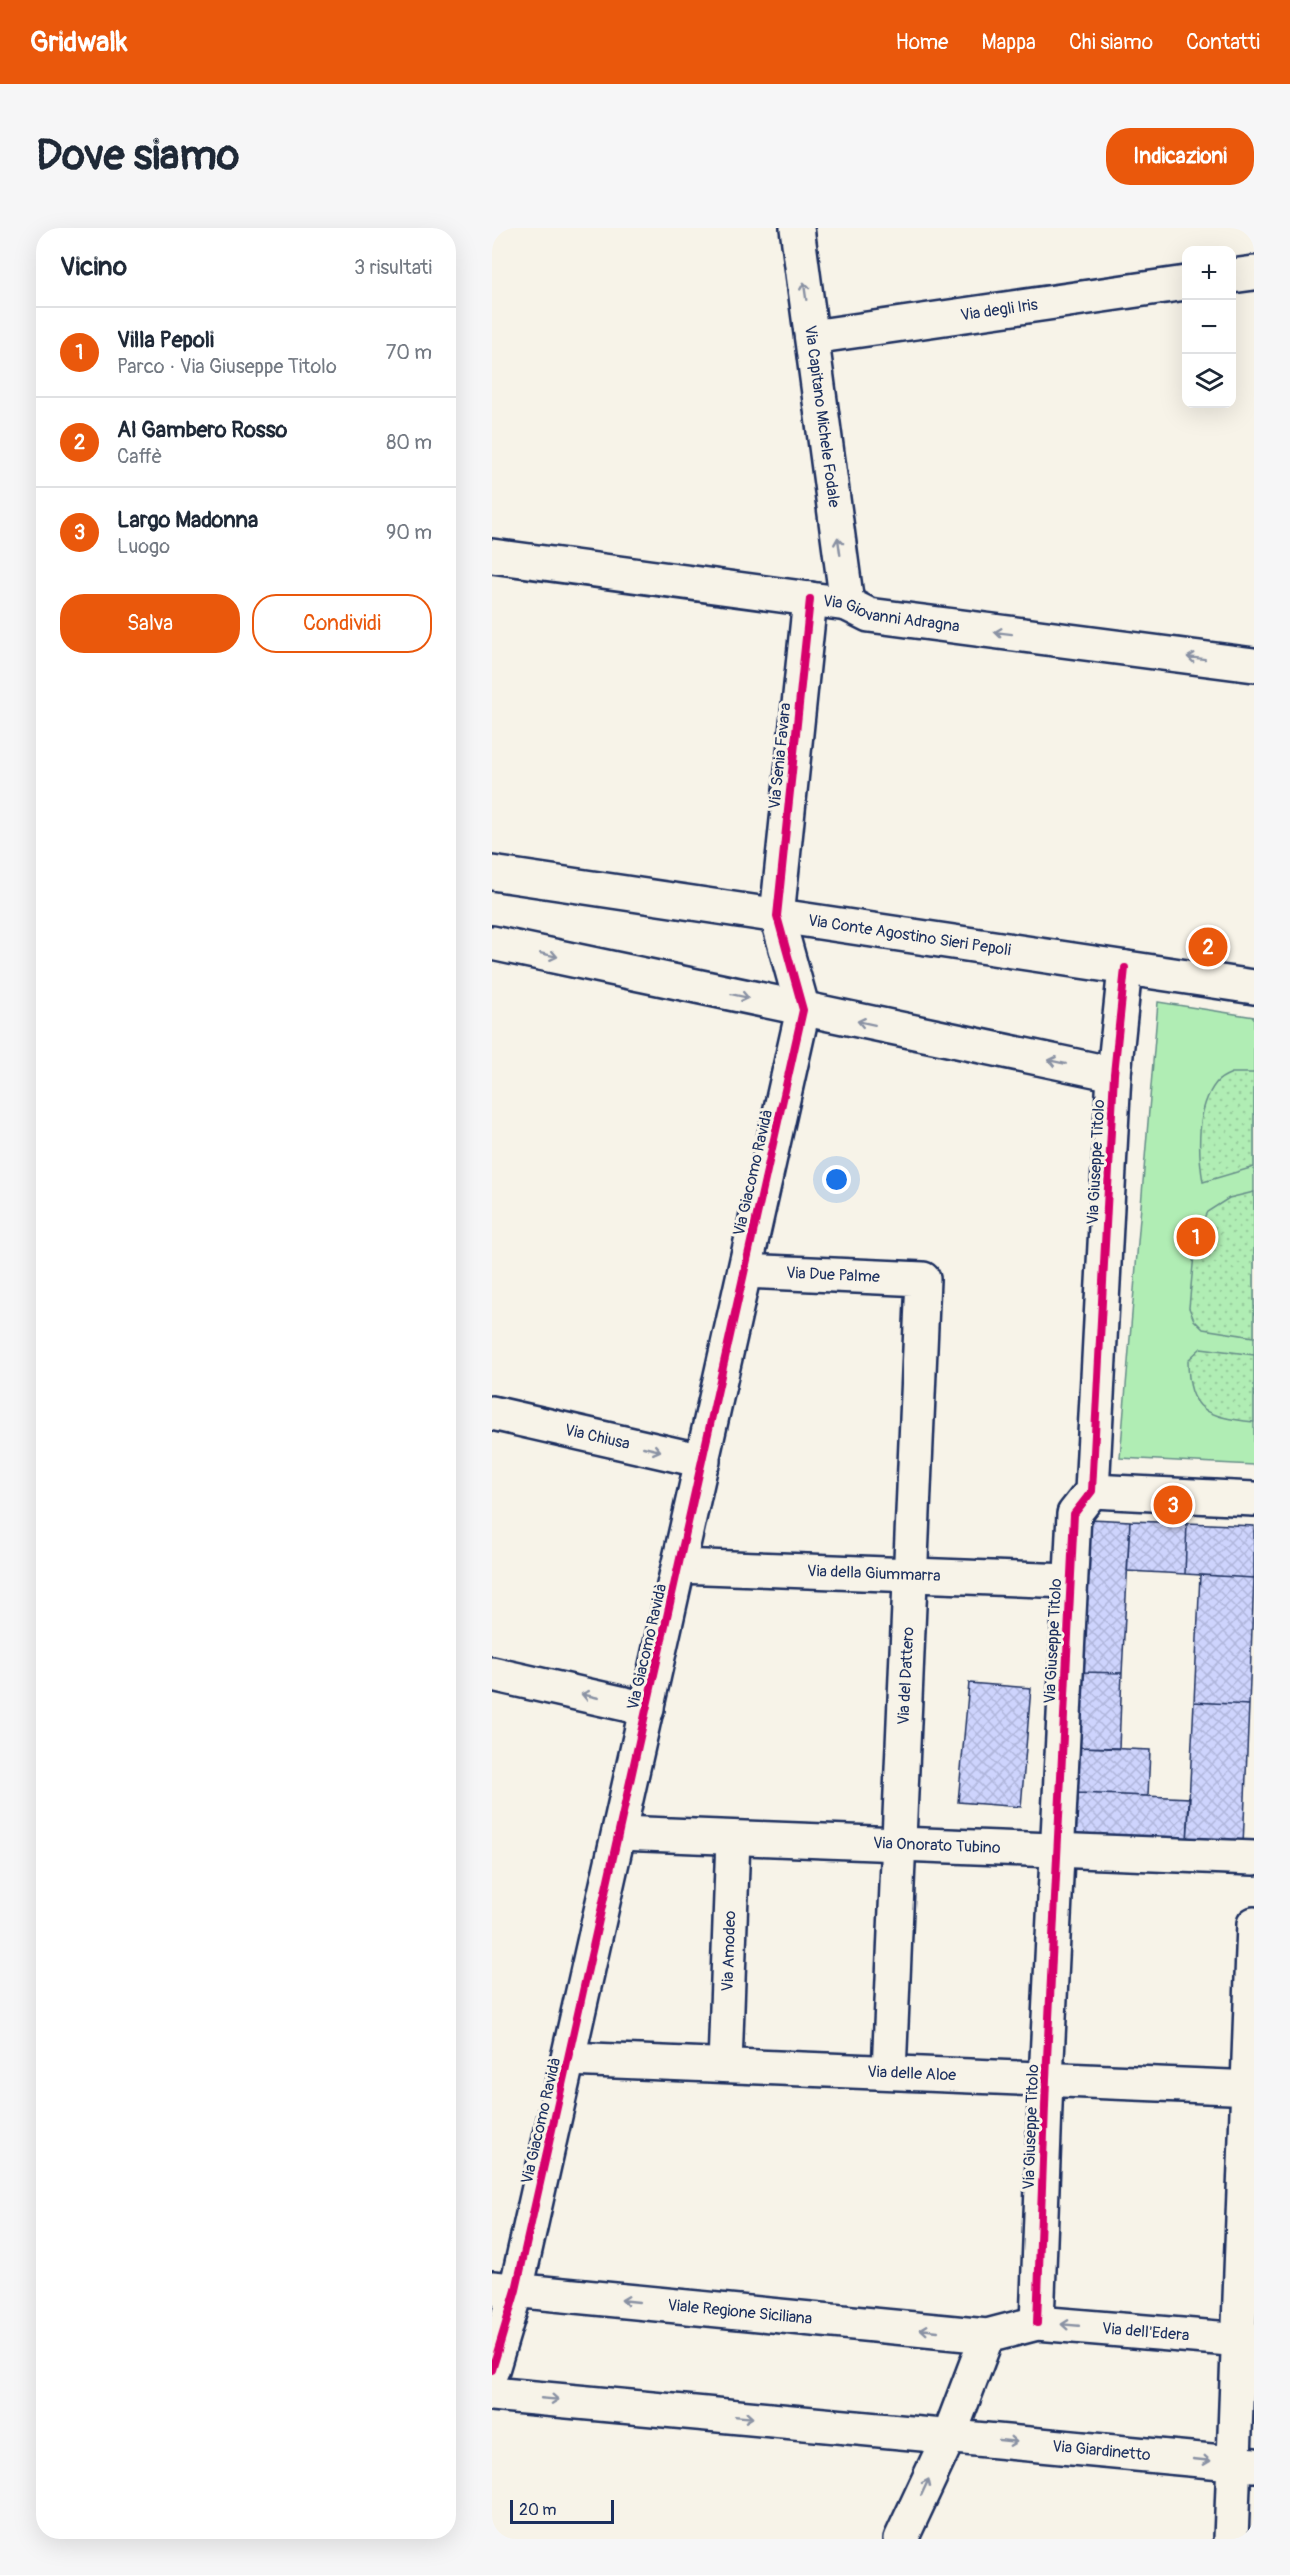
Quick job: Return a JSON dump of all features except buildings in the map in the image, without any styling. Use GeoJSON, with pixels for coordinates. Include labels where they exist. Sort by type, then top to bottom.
{"type":"FeatureCollection","features":[{"type":"Feature","properties":{"kind":"street","name":"Via Capitano Michele Fodale"},"geometry":{"type":"LineString","coordinates":[[797,228],[847,604]]}},
{"type":"Feature","properties":{"kind":"street"},"geometry":{"type":"LineString","coordinates":[[1236,275],[1254,273]]}},
{"type":"Feature","properties":{"kind":"street","name":"Via degli Iris"},"geometry":{"type":"LineString","coordinates":[[812,337],[1182,284]]}},
{"type":"Feature","properties":{"kind":"street","name":"Via Giovanni Adragna"},"geometry":{"type":"LineString","coordinates":[[492,556],[847,604],[869,615],[1254,665]]}},
{"type":"Feature","properties":{"kind":"street","name":"Via Senia Favara"},"geometry":{"type":"LineString","coordinates":[[777,916],[810,599]]}},
{"type":"Feature","properties":{"kind":"street","name":"Via Conte Agostino Sieri Pepoli"},"geometry":{"type":"LineString","coordinates":[[492,873],[1254,987]]}},
{"type":"Feature","properties":{"kind":"street"},"geometry":{"type":"LineString","coordinates":[[777,916],[803,1010]]}},
{"type":"Feature","properties":{"kind":"street"},"geometry":{"type":"LineString","coordinates":[[492,943],[1114,1074]]}},
{"type":"Feature","properties":{"kind":"street","name":"Via Giuseppe Titolo"},"geometry":{"type":"LineString","coordinates":[[1037,2323],[1046,2079],[1074,1514],[1092,1491],[1114,1074],[1125,968]]}},
{"type":"Feature","properties":{"kind":"street","name":"Via Giacomo Ravidà"},"geometry":{"type":"LineString","coordinates":[[492,2370],[504,2289],[568,2059],[803,1010]]}},
{"type":"Feature","properties":{"kind":"street","name":"Via Due Palme"},"geometry":{"type":"LineString","coordinates":[[745,1271],[923,1279]]}},
{"type":"Feature","properties":{"kind":"street","name":"Via del Dattero"},"geometry":{"type":"LineString","coordinates":[[889,2072],[923,1279]]}},
{"type":"Feature","properties":{"kind":"street","name":"Via Chiusa"},"geometry":{"type":"LineString","coordinates":[[492,1413],[703,1461]]}},
{"type":"Feature","properties":{"kind":"street"},"geometry":{"type":"LineString","coordinates":[[1092,1491],[1254,1498]]}},
{"type":"Feature","properties":{"kind":"street","name":"Via della Giummarra"},"geometry":{"type":"LineString","coordinates":[[679,1566],[1070,1581]]}},
{"type":"Feature","properties":{"kind":"street"},"geometry":{"type":"LineString","coordinates":[[492,1674],[647,1709]]}},
{"type":"Feature","properties":{"kind":"street","name":"Via Onorato Tubino"},"geometry":{"type":"LineString","coordinates":[[619,1833],[1254,1858]]}},
{"type":"Feature","properties":{"kind":"street","name":"Via Amodeo"},"geometry":{"type":"LineString","coordinates":[[725,2066],[733,1838]]}},
{"type":"Feature","properties":{"kind":"street"},"geometry":{"type":"LineString","coordinates":[[1231,2539],[1244,2464],[1254,1924]]}},
{"type":"Feature","properties":{"kind":"street","name":"Via delle Aloe"},"geometry":{"type":"LineString","coordinates":[[568,2059],[1251,2088]]}},
{"type":"Feature","properties":{"kind":"street","name":"Viale Regione Siciliana"},"geometry":{"type":"LineString","coordinates":[[504,2289],[987,2336]]}},
{"type":"Feature","properties":{"kind":"street","name":"Via dell'Edera"},"geometry":{"type":"LineString","coordinates":[[987,2336],[1037,2323],[1247,2340]]}},
{"type":"Feature","properties":{"kind":"street"},"geometry":{"type":"LineString","coordinates":[[901,2539],[949,2436],[987,2336]]}},
{"type":"Feature","properties":{"kind":"street"},"geometry":{"type":"LineString","coordinates":[[492,2394],[949,2436]]}},
{"type":"Feature","properties":{"kind":"street","name":"Via Giardinetto"},"geometry":{"type":"LineString","coordinates":[[949,2436],[1244,2464]]}},
{"type":"Feature","properties":{"kind":"green space"},"geometry":{"type":"Polygon","coordinates":[[[1158,1002],[1254,1017],[1254,1465],[1120,1458],[1158,1002]]]}},
{"type":"Feature","properties":{"kind":"green space"},"geometry":{"type":"Polygon","coordinates":[[[1232,1073],[1254,1073],[1254,1167],[1203,1182],[1200,1131],[1205,1105],[1216,1083],[1232,1073]]]}},
{"type":"Feature","properties":{"kind":"green space"},"geometry":{"type":"Polygon","coordinates":[[[1254,1192],[1254,1337],[1203,1329],[1194,1320],[1189,1308],[1196,1233],[1207,1212],[1229,1198],[1254,1192]]]}},
{"type":"Feature","properties":{"kind":"green space"},"geometry":{"type":"Polygon","coordinates":[[[1201,1348],[1254,1355],[1254,1422],[1224,1418],[1213,1414],[1197,1401],[1192,1391],[1188,1360],[1201,1348]]]}},
{"type":"Feature","properties":{"kind":"cycle path"},"geometry":{"type":"LineString","coordinates":[[492,2370],[516,2290],[803,1010],[777,916],[810,599]]}},
{"type":"Feature","properties":{"kind":"cycle path"},"geometry":{"type":"LineString","coordinates":[[1037,2323],[1046,2079],[1074,1514],[1092,1491],[1114,1074],[1125,968]]}},
{"type":"Feature","properties":{"kind":"place","name":"Al Gambero Rosso"},"geometry":{"type":"Point","coordinates":[1208,947]}},
{"type":"Feature","properties":{"kind":"place","name":"Villa Pepoli"},"geometry":{"type":"Point","coordinates":[1196,1237]}},
{"type":"Feature","properties":{"kind":"place","name":"Largo Madonna"},"geometry":{"type":"Point","coordinates":[1173,1505]}}]}
